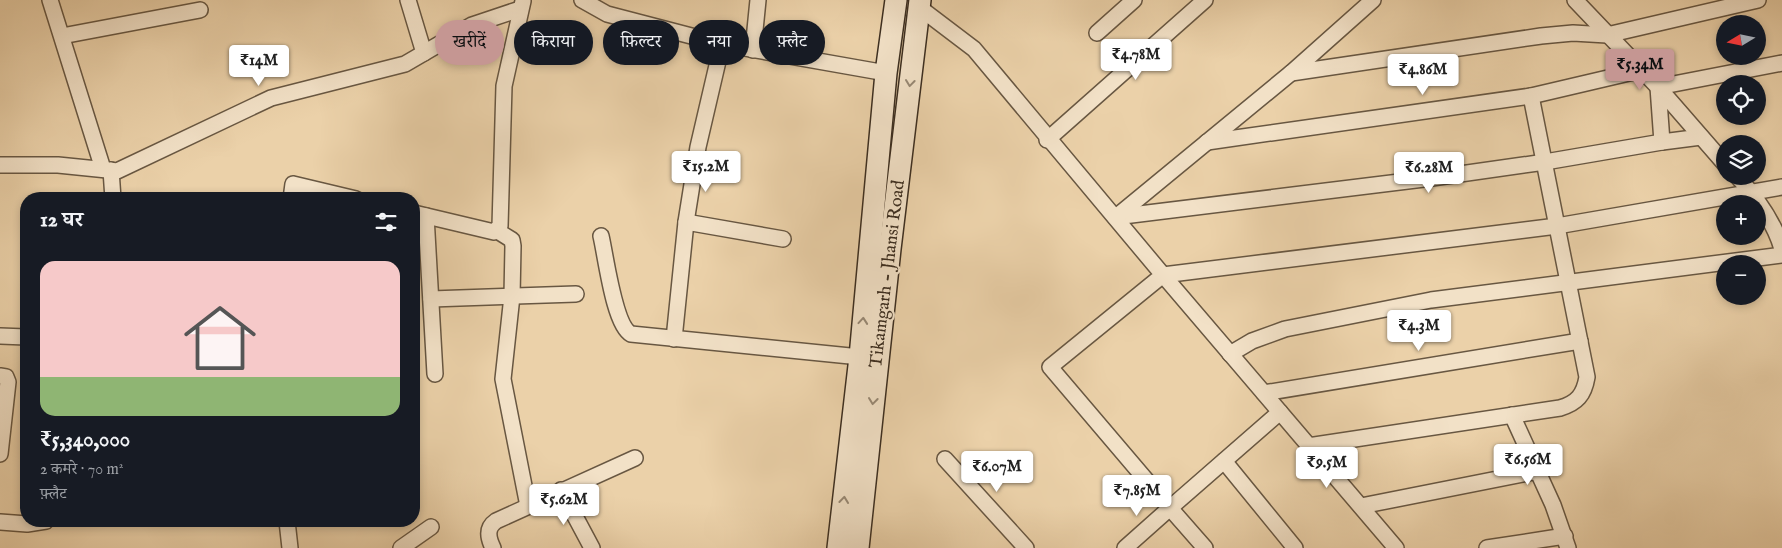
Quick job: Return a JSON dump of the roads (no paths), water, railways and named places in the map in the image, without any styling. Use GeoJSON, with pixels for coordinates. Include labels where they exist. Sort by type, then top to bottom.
{"type":"FeatureCollection","features":[{"type":"Feature","properties":{"kind":"street"},"geometry":{"type":"LineString","coordinates":[[50,0],[107,170],[112,192]]}},
{"type":"Feature","properties":{"kind":"street"},"geometry":{"type":"LineString","coordinates":[[408,0],[424,53]]}},
{"type":"Feature","properties":{"kind":"street"},"geometry":{"type":"LineString","coordinates":[[582,0],[607,14],[689,35]]}},
{"type":"Feature","properties":{"kind":"street"},"geometry":{"type":"LineString","coordinates":[[753,50],[758,0]]}},
{"type":"Feature","properties":{"kind":"street"},"geometry":{"type":"LineString","coordinates":[[838,548],[860,357],[886,73],[896,0]]}},
{"type":"Feature","properties":{"kind":"street"},"geometry":{"type":"LineString","coordinates":[[1097,33],[1134,0]]}},
{"type":"Feature","properties":{"kind":"street"},"geometry":{"type":"LineString","coordinates":[[1047,140],[1205,0]]}},
{"type":"Feature","properties":{"kind":"street"},"geometry":{"type":"LineString","coordinates":[[1115,217],[1291,73],[1373,0]]}},
{"type":"Feature","properties":{"kind":"street"},"geometry":{"type":"LineString","coordinates":[[1575,0],[1658,87],[1716,154]]}},
{"type":"Feature","properties":{"kind":"street"},"geometry":{"type":"LineString","coordinates":[[1291,73],[1542,36],[1573,33],[1607,34],[1758,0]]}},
{"type":"Feature","properties":{"kind":"street"},"geometry":{"type":"LineString","coordinates":[[0,165],[58,165],[117,171],[182,142],[271,98],[405,64],[472,26],[522,4]]}},
{"type":"Feature","properties":{"kind":"street"},"geometry":{"type":"LineString","coordinates":[[435,374],[431,299],[420,214],[494,232],[500,226],[504,86],[522,4]]}},
{"type":"Feature","properties":{"kind":"street"},"geometry":{"type":"LineString","coordinates":[[920,4],[974,50],[1047,140],[1115,217],[1396,548]]}},
{"type":"Feature","properties":{"kind":"street","name":"Tikamgarh - Jhansi Road"},"geometry":{"type":"LineString","coordinates":[[858,548],[920,4]]}},
{"type":"Feature","properties":{"kind":"street"},"geometry":{"type":"LineString","coordinates":[[62,36],[200,10]]}},
{"type":"Feature","properties":{"kind":"street"},"geometry":{"type":"LineString","coordinates":[[749,49],[886,73]]}},
{"type":"Feature","properties":{"kind":"street"},"geometry":{"type":"LineString","coordinates":[[1658,87],[1782,62]]}},
{"type":"Feature","properties":{"kind":"street"},"geometry":{"type":"LineString","coordinates":[[674,339],[686,222],[698,147],[717,65]]}},
{"type":"Feature","properties":{"kind":"street"},"geometry":{"type":"LineString","coordinates":[[1207,142],[1531,96],[1642,70]]}},
{"type":"Feature","properties":{"kind":"street"},"geometry":{"type":"LineString","coordinates":[[1658,87],[1662,142]]}},
{"type":"Feature","properties":{"kind":"street"},"geometry":{"type":"LineString","coordinates":[[1308,446],[1560,408],[1572,404],[1580,398],[1585,389],[1587,377],[1531,96]]}},
{"type":"Feature","properties":{"kind":"street"},"geometry":{"type":"LineString","coordinates":[[1115,217],[1545,162],[1700,137]]}},
{"type":"Feature","properties":{"kind":"street"},"geometry":{"type":"LineString","coordinates":[[880,141],[903,145]]}},
{"type":"Feature","properties":{"kind":"street"},"geometry":{"type":"LineString","coordinates":[[291,192],[293,184],[327,192]]}},
{"type":"Feature","properties":{"kind":"street"},"geometry":{"type":"LineString","coordinates":[[1745,185],[1770,220],[1782,249]]}},
{"type":"Feature","properties":{"kind":"street"},"geometry":{"type":"LineString","coordinates":[[1205,548],[1050,367],[1163,275],[1557,226],[1782,187]]}},
{"type":"Feature","properties":{"kind":"street"},"geometry":{"type":"LineString","coordinates":[[686,222],[783,239]]}},
{"type":"Feature","properties":{"kind":"street"},"geometry":{"type":"LineString","coordinates":[[496,230],[509,237],[512,242],[512,296],[503,379],[528,506]]}},
{"type":"Feature","properties":{"kind":"street"},"geometry":{"type":"LineString","coordinates":[[601,236],[619,317],[626,331],[631,334],[860,357]]}},
{"type":"Feature","properties":{"kind":"street"},"geometry":{"type":"LineString","coordinates":[[1230,354],[1252,341],[1285,329],[1431,300],[1782,255]]}},
{"type":"Feature","properties":{"kind":"street"},"geometry":{"type":"LineString","coordinates":[[431,299],[576,294]]}},
{"type":"Feature","properties":{"kind":"street"},"geometry":{"type":"LineString","coordinates":[[0,336],[20,336]]}},
{"type":"Feature","properties":{"kind":"street"},"geometry":{"type":"LineString","coordinates":[[1264,393],[1580,341]]}},
{"type":"Feature","properties":{"kind":"street"},"geometry":{"type":"LineString","coordinates":[[0,376],[6,377],[8,382],[0,454]]}},
{"type":"Feature","properties":{"kind":"street"},"geometry":{"type":"LineString","coordinates":[[1125,548],[1280,412]]}},
{"type":"Feature","properties":{"kind":"street"},"geometry":{"type":"LineString","coordinates":[[1487,548],[1566,542],[1538,471],[1512,415]]}},
{"type":"Feature","properties":{"kind":"street"},"geometry":{"type":"LineString","coordinates":[[493,548],[488,536],[491,524],[561,490],[635,458]]}},
{"type":"Feature","properties":{"kind":"street"},"geometry":{"type":"LineString","coordinates":[[946,459],[1026,548]]}},
{"type":"Feature","properties":{"kind":"street"},"geometry":{"type":"LineString","coordinates":[[1224,460],[1296,548]]}},
{"type":"Feature","properties":{"kind":"street"},"geometry":{"type":"LineString","coordinates":[[1362,506],[1538,471]]}},
{"type":"Feature","properties":{"kind":"street"},"geometry":{"type":"LineString","coordinates":[[561,490],[592,548]]}},
{"type":"Feature","properties":{"kind":"street"},"geometry":{"type":"LineString","coordinates":[[0,522],[20,523]]}},
{"type":"Feature","properties":{"kind":"street"},"geometry":{"type":"LineString","coordinates":[[288,527],[290,548]]}},
{"type":"Feature","properties":{"kind":"street"},"geometry":{"type":"LineString","coordinates":[[401,548],[431,527]]}}]}
